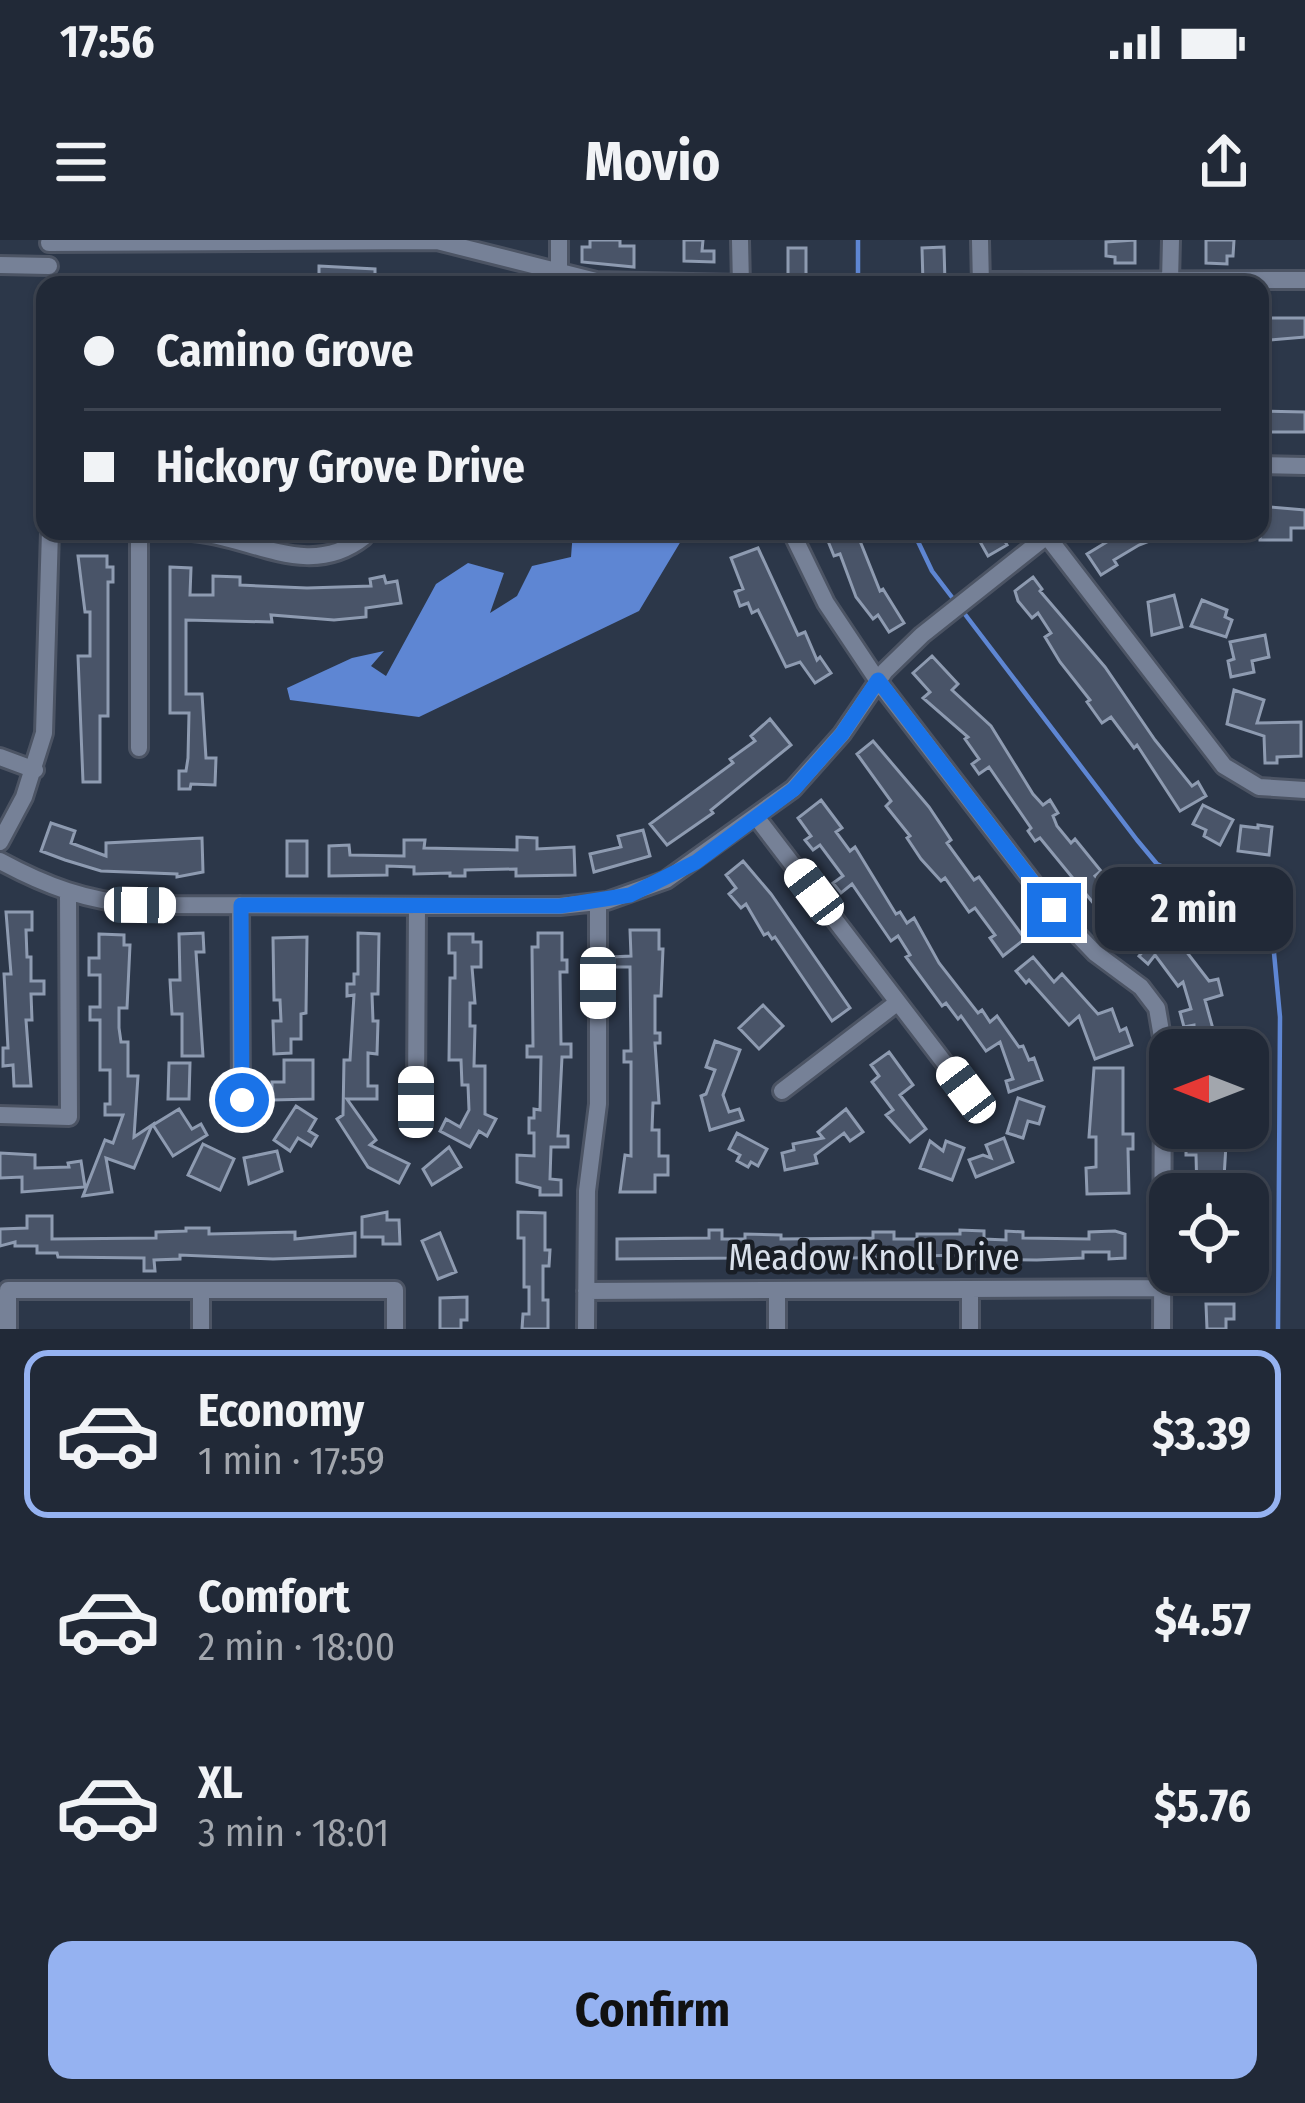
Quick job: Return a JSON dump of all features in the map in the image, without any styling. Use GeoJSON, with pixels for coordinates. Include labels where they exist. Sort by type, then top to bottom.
{"type":"FeatureCollection","features":[{"type":"Feature","properties":{"kind":"street"},"geometry":{"type":"LineString","coordinates":[[559,240],[559,272]]}},
{"type":"Feature","properties":{"kind":"street"},"geometry":{"type":"LineString","coordinates":[[740,240],[741,276]]}},
{"type":"Feature","properties":{"kind":"street"},"geometry":{"type":"LineString","coordinates":[[980,240],[981,276]]}},
{"type":"Feature","properties":{"kind":"street"},"geometry":{"type":"LineString","coordinates":[[1171,240],[1171,276]]}},
{"type":"Feature","properties":{"kind":"street"},"geometry":{"type":"LineString","coordinates":[[0,266],[49,276],[49,241],[393,241],[456,244],[584,276]]}},
{"type":"Feature","properties":{"kind":"street"},"geometry":{"type":"LineString","coordinates":[[1269,280],[1305,280]]}},
{"type":"Feature","properties":{"kind":"street"},"geometry":{"type":"LineString","coordinates":[[1269,465],[1305,466]]}},
{"type":"Feature","properties":{"kind":"street"},"geometry":{"type":"LineString","coordinates":[[0,842],[34,770],[44,733],[50,540]]}},
{"type":"Feature","properties":{"kind":"street"},"geometry":{"type":"LineString","coordinates":[[139,540],[140,748]]}},
{"type":"Feature","properties":{"kind":"street"},"geometry":{"type":"LineString","coordinates":[[231,540],[308,556],[344,553],[360,540]]}},
{"type":"Feature","properties":{"kind":"street"},"geometry":{"type":"LineString","coordinates":[[795,540],[826,603],[878,680],[1054,910],[1095,953],[1141,987],[1157,1008],[1163,1042],[1162,1173]]}},
{"type":"Feature","properties":{"kind":"street"},"geometry":{"type":"LineString","coordinates":[[0,861],[68,893],[121,904],[560,906],[598,902],[666,880],[758,818],[812,770],[878,680],[942,619],[1039,540]]}},
{"type":"Feature","properties":{"kind":"street"},"geometry":{"type":"LineString","coordinates":[[1053,540],[1224,766],[1259,788],[1305,790]]}},
{"type":"Feature","properties":{"kind":"street"},"geometry":{"type":"LineString","coordinates":[[0,757],[34,770]]}},
{"type":"Feature","properties":{"kind":"street"},"geometry":{"type":"LineString","coordinates":[[758,818],[966,1090]]}},
{"type":"Feature","properties":{"kind":"street"},"geometry":{"type":"LineString","coordinates":[[0,1115],[68,1118],[68,893]]}},
{"type":"Feature","properties":{"kind":"street"},"geometry":{"type":"LineString","coordinates":[[586,1329],[587,1191],[598,1104],[598,902]]}},
{"type":"Feature","properties":{"kind":"street"},"geometry":{"type":"LineString","coordinates":[[241,905],[242,1100]]}},
{"type":"Feature","properties":{"kind":"street"},"geometry":{"type":"LineString","coordinates":[[416,1102],[417,906]]}},
{"type":"Feature","properties":{"kind":"street"},"geometry":{"type":"LineString","coordinates":[[782,1090],[898,1002]]}},
{"type":"Feature","properties":{"kind":"street","name":"Meadow Knoll Drive"},"geometry":{"type":"LineString","coordinates":[[586,1291],[1149,1288]]}},
{"type":"Feature","properties":{"kind":"street"},"geometry":{"type":"LineString","coordinates":[[8,1329],[8,1290],[395,1290],[395,1329]]}},
{"type":"Feature","properties":{"kind":"street"},"geometry":{"type":"LineString","coordinates":[[201,1291],[201,1329]]}},
{"type":"Feature","properties":{"kind":"street"},"geometry":{"type":"LineString","coordinates":[[970,1291],[970,1329]]}},
{"type":"Feature","properties":{"kind":"street"},"geometry":{"type":"LineString","coordinates":[[777,1292],[777,1329]]}},
{"type":"Feature","properties":{"kind":"street"},"geometry":{"type":"LineString","coordinates":[[1162,1293],[1162,1329]]}},
{"type":"Feature","properties":{"kind":"water"},"geometry":{"type":"Polygon","coordinates":[[[572,540],[682,540],[639,611],[419,717],[290,700],[287,688],[352,658],[384,651],[371,666],[386,676],[436,584],[468,563],[504,573],[490,613],[517,596],[532,566],[571,557],[572,540]]]}},
{"type":"Feature","properties":{"kind":"building"},"geometry":{"type":"Polygon","coordinates":[[[590,240],[620,240],[620,246],[634,246],[634,267],[582,262],[582,247],[590,247],[590,240]]]}},
{"type":"Feature","properties":{"kind":"building"},"geometry":{"type":"Polygon","coordinates":[[[684,240],[703,240],[702,251],[714,251],[714,262],[684,261],[684,240]]]}},
{"type":"Feature","properties":{"kind":"building"},"geometry":{"type":"Polygon","coordinates":[[[1135,240],[1135,263],[1115,263],[1115,257],[1106,256],[1106,242],[1135,240]]]}},
{"type":"Feature","properties":{"kind":"building"},"geometry":{"type":"Polygon","coordinates":[[[1206,240],[1234,240],[1227,264],[1206,263],[1206,240]]]}},
{"type":"Feature","properties":{"kind":"building"},"geometry":{"type":"Polygon","coordinates":[[[944,247],[945,276],[923,276],[922,248],[944,247]]]}},
{"type":"Feature","properties":{"kind":"building"},"geometry":{"type":"Polygon","coordinates":[[[788,248],[806,248],[806,276],[788,276],[788,248]]]}},
{"type":"Feature","properties":{"kind":"building"},"geometry":{"type":"Polygon","coordinates":[[[319,266],[375,269],[375,276],[319,276],[319,266]]]}},
{"type":"Feature","properties":{"kind":"building"},"geometry":{"type":"Polygon","coordinates":[[[1269,318],[1305,318],[1305,337],[1269,340],[1269,318]]]}},
{"type":"Feature","properties":{"kind":"building"},"geometry":{"type":"Polygon","coordinates":[[[1269,411],[1305,412],[1305,432],[1269,432],[1269,411]]]}},
{"type":"Feature","properties":{"kind":"building"},"geometry":{"type":"Polygon","coordinates":[[[1269,507],[1305,510],[1305,528],[1291,528],[1291,540],[1269,540],[1269,507]]]}},
{"type":"Feature","properties":{"kind":"building"},"geometry":{"type":"Polygon","coordinates":[[[828,540],[860,540],[880,591],[904,623],[889,632],[878,615],[873,619],[856,597],[840,554],[834,556],[828,540]]]}},
{"type":"Feature","properties":{"kind":"building"},"geometry":{"type":"Polygon","coordinates":[[[979,540],[1004,540],[1007,545],[988,556],[979,540]]]}},
{"type":"Feature","properties":{"kind":"building"},"geometry":{"type":"Polygon","coordinates":[[[1110,540],[1152,540],[1114,560],[1117,565],[1101,575],[1087,554],[1110,540]]]}},
{"type":"Feature","properties":{"kind":"building"},"geometry":{"type":"Polygon","coordinates":[[[758,548],[798,635],[805,632],[817,660],[820,657],[831,673],[815,683],[800,662],[786,667],[758,610],[752,613],[748,603],[740,606],[735,592],[743,589],[731,558],[758,548]]]}},
{"type":"Feature","properties":{"kind":"building"},"geometry":{"type":"Polygon","coordinates":[[[78,556],[107,556],[107,567],[113,567],[113,582],[108,582],[108,716],[100,716],[100,782],[83,782],[78,656],[90,656],[90,612],[85,612],[78,556]]]}},
{"type":"Feature","properties":{"kind":"building"},"geometry":{"type":"Polygon","coordinates":[[[170,567],[191,568],[190,595],[213,595],[213,576],[240,577],[240,585],[307,588],[371,586],[370,579],[384,576],[386,583],[397,581],[401,603],[366,608],[366,617],[334,620],[271,615],[272,622],[186,620],[186,694],[202,694],[206,758],[216,758],[215,785],[191,784],[190,789],[179,789],[179,771],[186,771],[188,758],[189,713],[170,713],[170,567]]]}},
{"type":"Feature","properties":{"kind":"building"},"geometry":{"type":"Polygon","coordinates":[[[1033,577],[1105,667],[1155,740],[1192,786],[1198,782],[1206,796],[1180,811],[1137,745],[1134,748],[1111,717],[1102,723],[1045,637],[1051,633],[1038,613],[1032,618],[1018,601],[1015,591],[1033,577]]]}},
{"type":"Feature","properties":{"kind":"building"},"geometry":{"type":"Polygon","coordinates":[[[1174,595],[1182,627],[1152,635],[1148,602],[1174,595]]]}},
{"type":"Feature","properties":{"kind":"building"},"geometry":{"type":"Polygon","coordinates":[[[1202,600],[1227,610],[1225,617],[1232,620],[1226,637],[1191,626],[1202,600]]]}},
{"type":"Feature","properties":{"kind":"building"},"geometry":{"type":"Polygon","coordinates":[[[1265,635],[1269,657],[1252,661],[1254,672],[1231,677],[1230,642],[1265,635]]]}},
{"type":"Feature","properties":{"kind":"building"},"geometry":{"type":"Polygon","coordinates":[[[932,656],[958,684],[952,690],[991,726],[1033,794],[1043,805],[1050,800],[1058,813],[1053,816],[1057,826],[1071,843],[1075,839],[1101,871],[1095,876],[1114,896],[1121,889],[1140,910],[1136,914],[1175,945],[1179,942],[1209,981],[1218,979],[1222,995],[1205,1000],[1213,1029],[1184,1027],[1180,1012],[1191,1009],[1183,982],[1178,986],[1155,955],[1148,964],[1139,956],[1145,949],[1119,929],[1117,932],[1040,838],[1035,841],[989,767],[979,774],[972,764],[979,759],[968,737],[923,698],[930,692],[913,673],[932,656]]]}},
{"type":"Feature","properties":{"kind":"building"},"geometry":{"type":"Polygon","coordinates":[[[1234,690],[1264,700],[1257,723],[1301,722],[1301,756],[1265,763],[1264,736],[1227,724],[1234,690]]]}},
{"type":"Feature","properties":{"kind":"building"},"geometry":{"type":"Polygon","coordinates":[[[770,719],[791,745],[713,813],[667,845],[650,824],[733,763],[730,759],[755,741],[751,736],[770,719]]]}},
{"type":"Feature","properties":{"kind":"building"},"geometry":{"type":"Polygon","coordinates":[[[873,741],[929,807],[974,880],[979,877],[1025,939],[1003,956],[990,938],[995,935],[975,908],[969,912],[945,878],[941,881],[921,859],[886,806],[891,801],[857,754],[873,741]]]}},
{"type":"Feature","properties":{"kind":"building"},"geometry":{"type":"Polygon","coordinates":[[[821,800],[842,828],[836,832],[850,851],[855,847],[896,914],[900,912],[907,923],[914,918],[939,963],[978,1013],[982,1010],[990,1022],[997,1016],[1029,1060],[1034,1058],[1042,1080],[1009,1092],[1006,1081],[1013,1079],[1000,1042],[986,1051],[961,1016],[958,1019],[946,1003],[942,1006],[906,957],[910,955],[898,936],[891,941],[852,884],[841,893],[833,883],[843,876],[820,845],[813,850],[805,840],[811,836],[798,818],[821,800]]]}},
{"type":"Feature","properties":{"kind":"building"},"geometry":{"type":"Polygon","coordinates":[[[1203,805],[1233,820],[1220,845],[1193,824],[1203,805]]]}},
{"type":"Feature","properties":{"kind":"building"},"geometry":{"type":"Polygon","coordinates":[[[51,823],[75,831],[71,843],[106,856],[106,843],[202,838],[203,872],[177,877],[101,871],[65,860],[41,851],[51,823]]]}},
{"type":"Feature","properties":{"kind":"building"},"geometry":{"type":"Polygon","coordinates":[[[1241,826],[1272,827],[1269,855],[1238,851],[1241,826]]]}},
{"type":"Feature","properties":{"kind":"building"},"geometry":{"type":"Polygon","coordinates":[[[643,830],[650,856],[594,872],[590,854],[621,847],[618,836],[643,830]]]}},
{"type":"Feature","properties":{"kind":"building"},"geometry":{"type":"Polygon","coordinates":[[[517,837],[537,838],[537,849],[574,847],[575,875],[516,876],[516,869],[465,870],[465,876],[450,876],[414,874],[414,867],[387,866],[387,875],[329,876],[329,846],[349,845],[350,855],[404,856],[404,840],[425,840],[424,848],[517,850],[517,837]]]}},
{"type":"Feature","properties":{"kind":"building"},"geometry":{"type":"Polygon","coordinates":[[[287,841],[307,841],[307,876],[287,876],[287,841]]]}},
{"type":"Feature","properties":{"kind":"building"},"geometry":{"type":"Polygon","coordinates":[[[743,861],[850,1008],[832,1021],[775,937],[764,935],[746,904],[741,908],[729,894],[736,888],[726,875],[743,861]]]}},
{"type":"Feature","properties":{"kind":"building"},"geometry":{"type":"Polygon","coordinates":[[[6,912],[32,912],[32,930],[26,930],[31,981],[44,981],[44,994],[31,994],[32,1020],[26,1020],[31,1086],[14,1086],[13,1065],[3,1066],[3,1048],[8,1048],[4,974],[11,974],[6,912]]]}},
{"type":"Feature","properties":{"kind":"building"},"geometry":{"type":"Polygon","coordinates":[[[630,930],[659,930],[659,949],[663,949],[661,996],[655,996],[655,1033],[660,1033],[660,1043],[655,1043],[659,1103],[653,1103],[652,1130],[659,1130],[659,1156],[668,1156],[668,1175],[655,1175],[655,1192],[620,1192],[625,1155],[631,1156],[631,1062],[624,1062],[624,1051],[631,1051],[630,967],[611,967],[611,957],[631,956],[630,930]]]}},
{"type":"Feature","properties":{"kind":"building"},"geometry":{"type":"Polygon","coordinates":[[[203,933],[204,952],[196,952],[203,1056],[182,1056],[182,1014],[172,1014],[170,980],[180,980],[179,934],[203,933]]]}},
{"type":"Feature","properties":{"kind":"building"},"geometry":{"type":"Polygon","coordinates":[[[358,933],[379,934],[378,994],[372,994],[373,1021],[378,1021],[377,1054],[368,1053],[368,1086],[377,1086],[377,1099],[347,1099],[376,1140],[370,1145],[409,1164],[399,1183],[368,1167],[337,1119],[343,1115],[344,1060],[350,1060],[354,995],[347,996],[347,984],[354,984],[354,974],[358,974],[358,933]]]}},
{"type":"Feature","properties":{"kind":"building"},"geometry":{"type":"Polygon","coordinates":[[[538,933],[562,933],[562,960],[567,960],[567,972],[560,972],[561,1044],[571,1044],[571,1057],[562,1057],[558,1136],[568,1136],[568,1147],[551,1147],[550,1179],[561,1180],[561,1195],[540,1195],[540,1188],[517,1182],[517,1155],[534,1156],[529,1118],[534,1118],[534,1109],[540,1110],[541,1057],[527,1057],[527,1046],[533,1046],[532,947],[538,947],[538,933]]]}},
{"type":"Feature","properties":{"kind":"building"},"geometry":{"type":"Polygon","coordinates":[[[99,934],[124,935],[124,945],[130,945],[127,1008],[119,1008],[119,1028],[121,1042],[128,1042],[128,1076],[138,1076],[134,1137],[152,1125],[134,1168],[106,1158],[112,1192],[83,1196],[105,1140],[113,1143],[123,1115],[105,1115],[105,1104],[110,1104],[110,1070],[100,1070],[100,1020],[90,1020],[90,1007],[100,1007],[100,975],[89,975],[89,958],[99,958],[99,934]]]}},
{"type":"Feature","properties":{"kind":"building"},"geometry":{"type":"Polygon","coordinates":[[[449,934],[473,934],[473,942],[481,942],[481,967],[472,967],[475,1003],[470,1003],[470,1026],[475,1026],[474,1066],[485,1066],[485,1114],[496,1119],[487,1136],[479,1131],[470,1147],[440,1131],[446,1119],[460,1127],[469,1110],[461,1060],[449,1060],[455,953],[449,953],[449,934]]]}},
{"type":"Feature","properties":{"kind":"building"},"geometry":{"type":"Polygon","coordinates":[[[307,937],[301,1039],[291,1039],[291,1053],[274,1054],[273,1021],[281,1021],[280,1000],[274,1000],[273,938],[307,937]]]}},
{"type":"Feature","properties":{"kind":"building"},"geometry":{"type":"Polygon","coordinates":[[[1033,957],[1054,982],[1062,974],[1098,1014],[1112,1009],[1120,1031],[1126,1028],[1132,1045],[1095,1059],[1079,1016],[1069,1025],[1016,971],[1033,957]]]}},
{"type":"Feature","properties":{"kind":"building"},"geometry":{"type":"Polygon","coordinates":[[[763,1005],[783,1026],[759,1049],[739,1028],[763,1005]]]}},
{"type":"Feature","properties":{"kind":"building"},"geometry":{"type":"Polygon","coordinates":[[[715,1041],[740,1050],[723,1095],[729,1112],[739,1109],[743,1120],[710,1130],[701,1096],[715,1070],[706,1067],[715,1041]]]}},
{"type":"Feature","properties":{"kind":"building"},"geometry":{"type":"Polygon","coordinates":[[[889,1052],[913,1085],[900,1095],[926,1129],[910,1142],[886,1115],[893,1110],[872,1082],[879,1076],[871,1065],[889,1052]]]}},
{"type":"Feature","properties":{"kind":"building"},"geometry":{"type":"Polygon","coordinates":[[[284,1060],[313,1060],[313,1099],[272,1100],[272,1082],[284,1082],[284,1060]]]}},
{"type":"Feature","properties":{"kind":"building"},"geometry":{"type":"Polygon","coordinates":[[[169,1063],[190,1063],[189,1099],[168,1099],[169,1063]]]}},
{"type":"Feature","properties":{"kind":"building"},"geometry":{"type":"Polygon","coordinates":[[[1094,1068],[1123,1068],[1123,1134],[1133,1134],[1133,1149],[1128,1149],[1129,1193],[1087,1194],[1086,1168],[1096,1167],[1096,1137],[1089,1137],[1094,1068]]]}},
{"type":"Feature","properties":{"kind":"building"},"geometry":{"type":"Polygon","coordinates":[[[1018,1098],[1044,1107],[1039,1124],[1028,1121],[1023,1138],[1007,1133],[1018,1098]]]}},
{"type":"Feature","properties":{"kind":"building"},"geometry":{"type":"Polygon","coordinates":[[[296,1106],[316,1119],[309,1131],[317,1136],[311,1146],[298,1138],[290,1151],[274,1140],[296,1106]]]}},
{"type":"Feature","properties":{"kind":"building"},"geometry":{"type":"Polygon","coordinates":[[[179,1109],[192,1129],[201,1124],[207,1135],[173,1156],[153,1125],[179,1109]]]}},
{"type":"Feature","properties":{"kind":"building"},"geometry":{"type":"Polygon","coordinates":[[[846,1109],[863,1132],[850,1141],[844,1133],[815,1155],[817,1163],[785,1170],[782,1153],[794,1150],[793,1144],[823,1138],[818,1132],[846,1109]]]}},
{"type":"Feature","properties":{"kind":"building"},"geometry":{"type":"Polygon","coordinates":[[[737,1133],[767,1149],[758,1166],[737,1161],[740,1155],[729,1149],[737,1133]]]}},
{"type":"Feature","properties":{"kind":"building"},"geometry":{"type":"Polygon","coordinates":[[[1004,1138],[1013,1162],[976,1177],[969,1160],[983,1155],[991,1158],[986,1145],[1004,1138]]]}},
{"type":"Feature","properties":{"kind":"building"},"geometry":{"type":"Polygon","coordinates":[[[930,1141],[943,1151],[946,1141],[964,1148],[952,1180],[920,1168],[930,1141]]]}},
{"type":"Feature","properties":{"kind":"building"},"geometry":{"type":"Polygon","coordinates":[[[203,1144],[234,1159],[220,1190],[188,1175],[203,1144]]]}},
{"type":"Feature","properties":{"kind":"building"},"geometry":{"type":"Polygon","coordinates":[[[449,1147],[461,1167],[432,1185],[423,1169],[449,1147]]]}},
{"type":"Feature","properties":{"kind":"building"},"geometry":{"type":"Polygon","coordinates":[[[1186,1149],[1226,1149],[1224,1173],[1196,1173],[1196,1155],[1186,1155],[1186,1149]]]}},
{"type":"Feature","properties":{"kind":"building"},"geometry":{"type":"Polygon","coordinates":[[[277,1151],[282,1171],[249,1184],[244,1158],[277,1151]]]}},
{"type":"Feature","properties":{"kind":"building"},"geometry":{"type":"Polygon","coordinates":[[[0,1153],[35,1155],[35,1168],[69,1167],[68,1163],[81,1161],[85,1187],[22,1192],[22,1177],[0,1178],[0,1153]]]}},
{"type":"Feature","properties":{"kind":"building"},"geometry":{"type":"Polygon","coordinates":[[[387,1212],[387,1220],[399,1220],[400,1244],[383,1244],[383,1237],[362,1237],[362,1217],[387,1212]]]}},
{"type":"Feature","properties":{"kind":"building"},"geometry":{"type":"Polygon","coordinates":[[[518,1212],[545,1213],[545,1250],[550,1250],[549,1266],[543,1266],[543,1300],[548,1300],[548,1329],[522,1329],[523,1314],[529,1314],[529,1287],[524,1287],[524,1238],[518,1238],[518,1212]]]}},
{"type":"Feature","properties":{"kind":"building"},"geometry":{"type":"Polygon","coordinates":[[[27,1216],[52,1216],[52,1239],[156,1238],[156,1232],[186,1228],[209,1228],[209,1234],[295,1232],[295,1239],[355,1233],[355,1256],[180,1255],[180,1259],[154,1260],[155,1271],[144,1271],[144,1258],[58,1257],[57,1253],[37,1253],[37,1246],[15,1246],[15,1242],[0,1246],[0,1229],[27,1228],[27,1216]]]}},
{"type":"Feature","properties":{"kind":"building"},"geometry":{"type":"Polygon","coordinates":[[[709,1230],[722,1230],[722,1239],[745,1239],[745,1234],[781,1235],[781,1239],[873,1238],[873,1232],[894,1232],[894,1239],[917,1239],[917,1234],[960,1234],[960,1230],[984,1231],[984,1239],[1006,1240],[1006,1231],[1023,1232],[1023,1238],[1089,1239],[1089,1232],[1115,1231],[1125,1234],[1125,1258],[1109,1259],[1109,1252],[1083,1252],[1083,1258],[1037,1260],[959,1259],[959,1255],[765,1260],[765,1253],[739,1252],[739,1258],[617,1259],[617,1239],[709,1238],[709,1230]]]}},
{"type":"Feature","properties":{"kind":"building"},"geometry":{"type":"Polygon","coordinates":[[[440,1233],[456,1272],[438,1279],[422,1241],[440,1233]]]}},
{"type":"Feature","properties":{"kind":"building"},"geometry":{"type":"Polygon","coordinates":[[[467,1297],[467,1320],[461,1320],[461,1329],[440,1329],[440,1298],[467,1297]]]}},
{"type":"Feature","properties":{"kind":"building"},"geometry":{"type":"Polygon","coordinates":[[[1206,1304],[1234,1304],[1234,1319],[1226,1319],[1226,1329],[1207,1329],[1206,1304]]]}},
{"type":"Feature","properties":{"kind":"waterway"},"geometry":{"type":"LineString","coordinates":[[858,240],[858,276]]}},
{"type":"Feature","properties":{"kind":"waterway"},"geometry":{"type":"LineString","coordinates":[[917,540],[932,571],[1157,864],[1250,909],[1274,953],[1280,1017],[1278,1329]]}},
{"type":"Feature","properties":{"kind":"route"},"geometry":{"type":"LineString","coordinates":[[242,1100],[241,905],[560,906],[630,895],[696,862],[794,789],[842,734],[878,680],[1054,910]]}}]}
